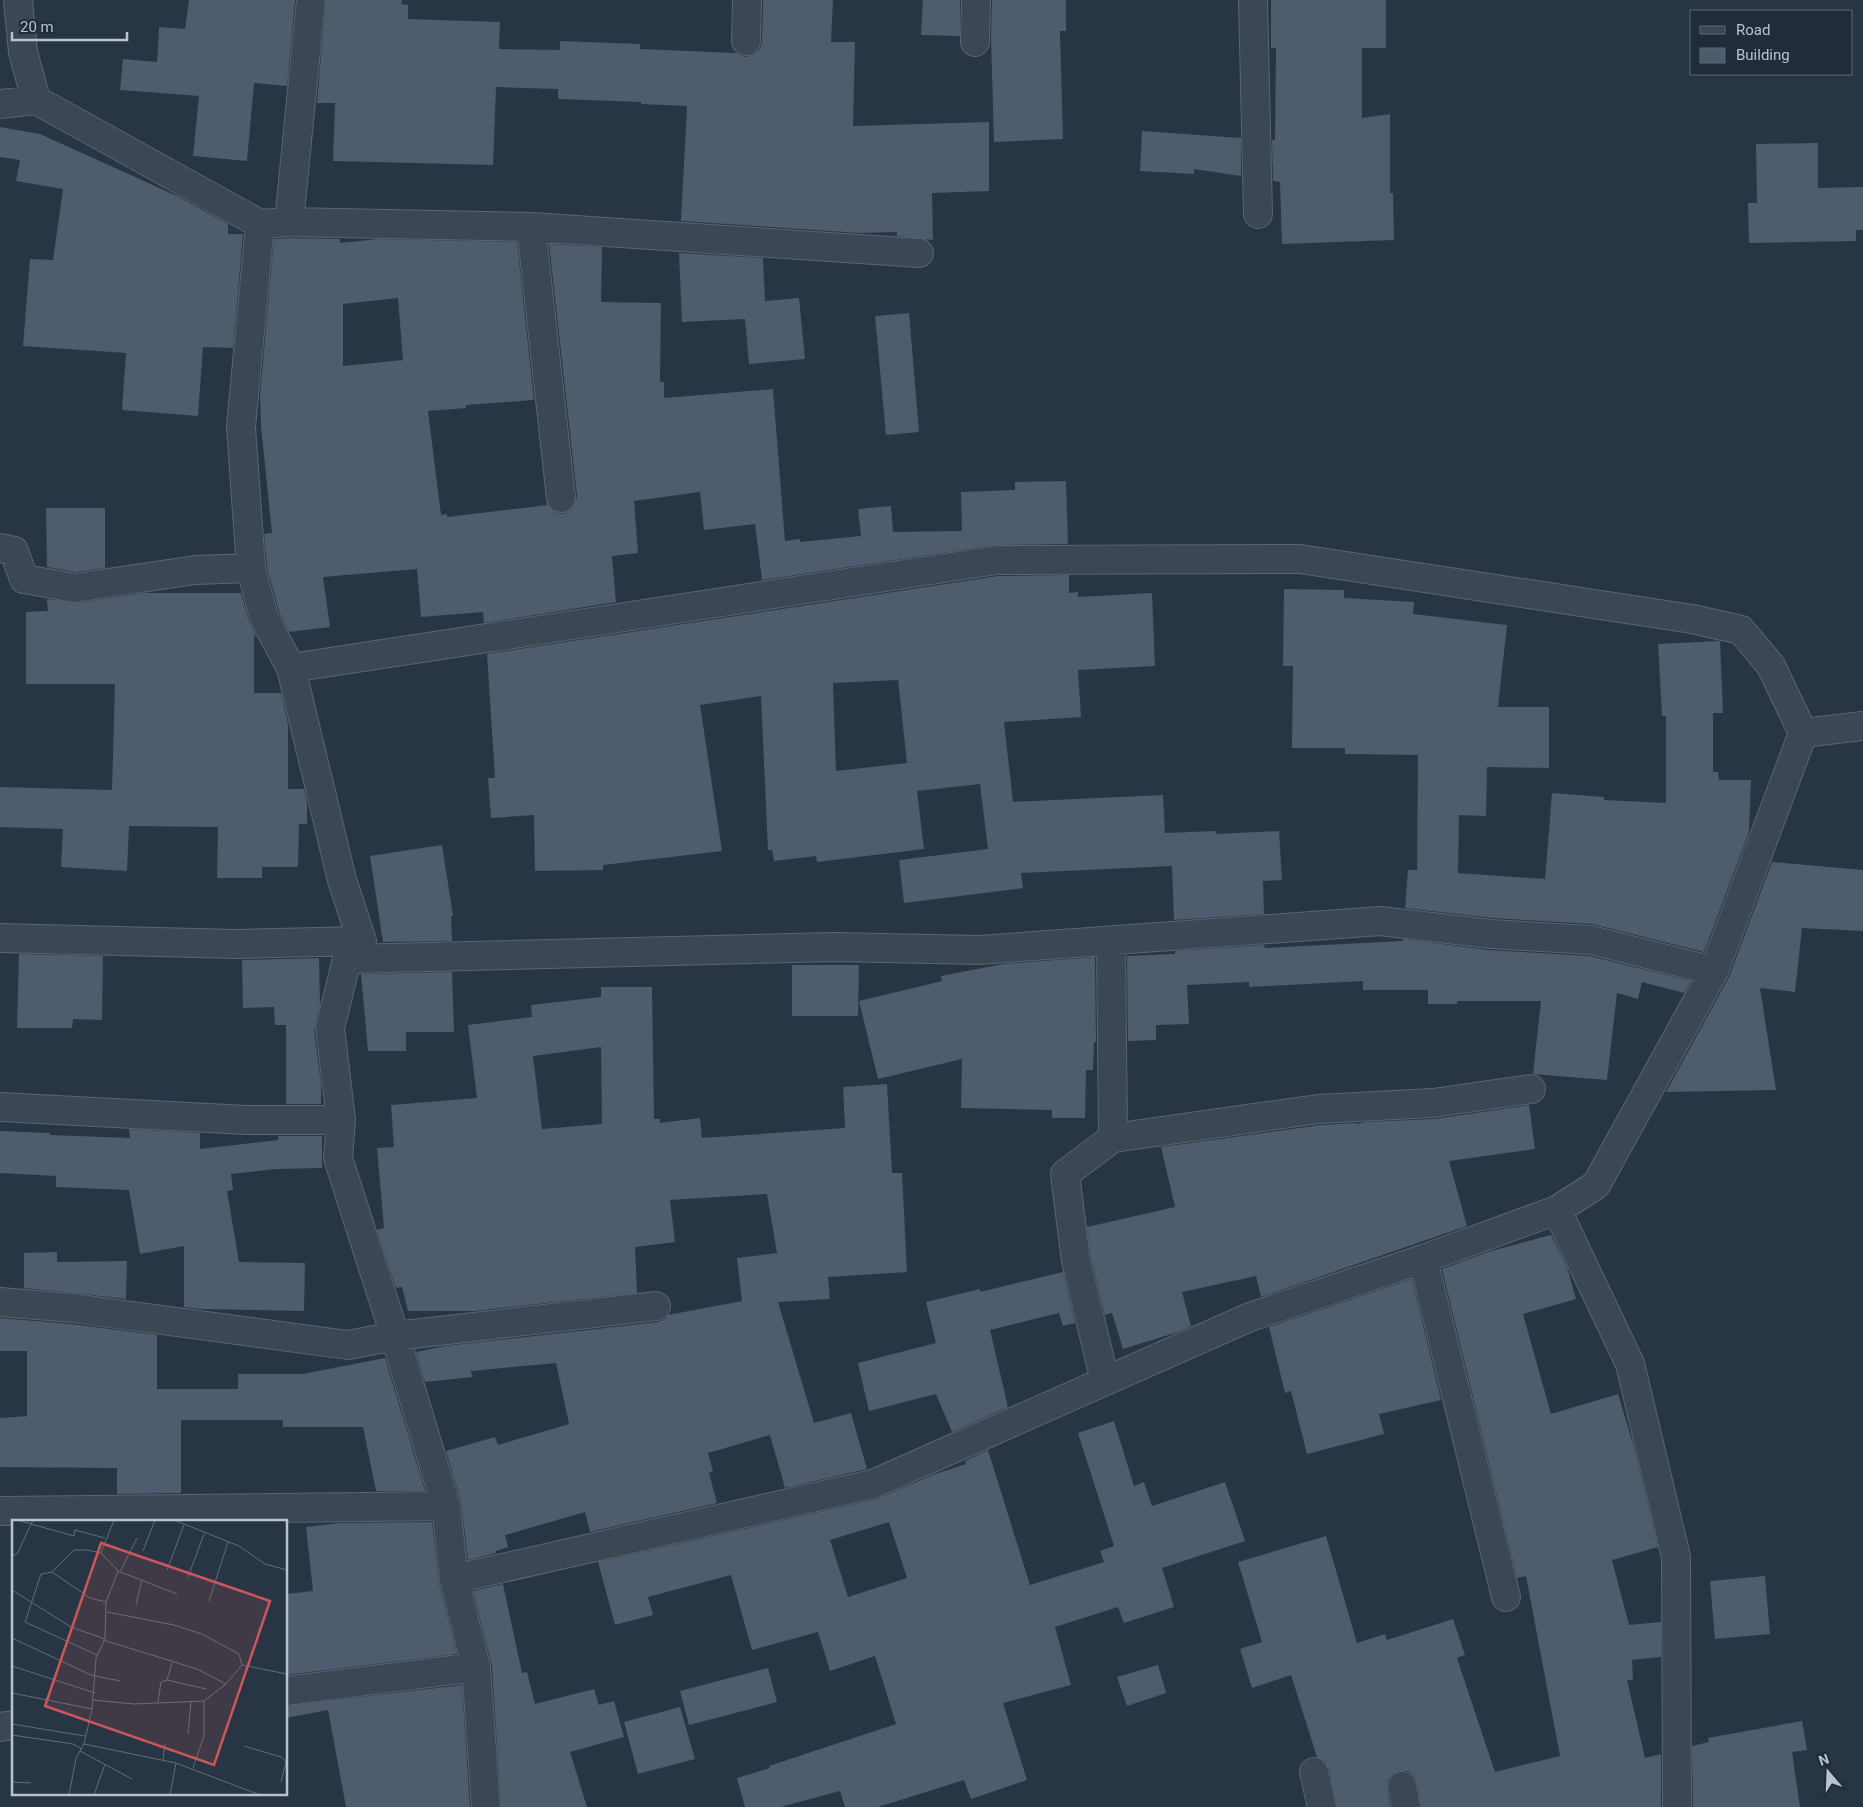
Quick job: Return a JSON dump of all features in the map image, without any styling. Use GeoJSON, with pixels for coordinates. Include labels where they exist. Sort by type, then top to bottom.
{"type":"FeatureCollection","features":[{"type":"Feature","properties":{"kind":"street"},"geometry":{"type":"LineString","coordinates":[[18,0],[23,52],[36,100]]}},
{"type":"Feature","properties":{"kind":"street"},"geometry":{"type":"LineString","coordinates":[[289,222],[311,0]]}},
{"type":"Feature","properties":{"kind":"street"},"geometry":{"type":"LineString","coordinates":[[746,41],[747,0]]}},
{"type":"Feature","properties":{"kind":"street"},"geometry":{"type":"LineString","coordinates":[[975,42],[976,0]]}},
{"type":"Feature","properties":{"kind":"street"},"geometry":{"type":"LineString","coordinates":[[1253,0],[1258,214]]}},
{"type":"Feature","properties":{"kind":"street"},"geometry":{"type":"LineString","coordinates":[[0,104],[36,100],[260,224],[289,222],[532,227],[919,253]]}},
{"type":"Feature","properties":{"kind":"street"},"geometry":{"type":"LineString","coordinates":[[260,224],[241,427],[251,568],[264,618],[291,668],[342,880],[354,950],[330,1028],[341,1120],[338,1158],[395,1336],[446,1506],[454,1579],[476,1667],[486,1807]]}},
{"type":"Feature","properties":{"kind":"street"},"geometry":{"type":"LineString","coordinates":[[532,227],[562,498]]}},
{"type":"Feature","properties":{"kind":"street"},"geometry":{"type":"LineString","coordinates":[[0,548],[14,551],[24,579],[75,588],[195,570],[251,568]]}},
{"type":"Feature","properties":{"kind":"street"},"geometry":{"type":"LineString","coordinates":[[291,668],[998,560],[1300,559],[1692,619],[1741,630],[1771,666],[1802,733],[1714,970],[1596,1185],[1557,1210],[1423,1259],[1250,1317],[873,1484],[454,1579]]}},
{"type":"Feature","properties":{"kind":"street"},"geometry":{"type":"LineString","coordinates":[[1802,733],[1863,726]]}},
{"type":"Feature","properties":{"kind":"street"},"geometry":{"type":"LineString","coordinates":[[0,938],[236,944],[354,950],[834,947],[979,950],[1380,921],[1491,934],[1591,940],[1714,970]]}},
{"type":"Feature","properties":{"kind":"street"},"geometry":{"type":"LineString","coordinates":[[1111,940],[1113,1138]]}},
{"type":"Feature","properties":{"kind":"street"},"geometry":{"type":"LineString","coordinates":[[1105,1381],[1076,1261],[1065,1174],[1113,1138],[1318,1109],[1433,1103],[1530,1089]]}},
{"type":"Feature","properties":{"kind":"street"},"geometry":{"type":"LineString","coordinates":[[0,1107],[246,1120],[341,1120]]}},
{"type":"Feature","properties":{"kind":"street"},"geometry":{"type":"LineString","coordinates":[[1557,1210],[1630,1364],[1676,1557],[1677,1807]]}},
{"type":"Feature","properties":{"kind":"street"},"geometry":{"type":"LineString","coordinates":[[1423,1259],[1506,1597]]}},
{"type":"Feature","properties":{"kind":"street"},"geometry":{"type":"LineString","coordinates":[[0,1302],[73,1308],[348,1345],[395,1336],[656,1306]]}},
{"type":"Feature","properties":{"kind":"street"},"geometry":{"type":"LineString","coordinates":[[0,1511],[446,1506]]}},
{"type":"Feature","properties":{"kind":"street"},"geometry":{"type":"LineString","coordinates":[[288,1691],[476,1667]]}},
{"type":"Feature","properties":{"kind":"street"},"geometry":{"type":"LineString","coordinates":[[1314,1772],[1322,1807]]}},
{"type":"Feature","properties":{"kind":"building"},"geometry":{"type":"Polygon","coordinates":[[[189,0],[295,0],[287,86],[254,83],[247,161],[193,156],[199,96],[120,90],[123,59],[157,62],[159,27],[185,29],[189,0]]]}},
{"type":"Feature","properties":{"kind":"building"},"geometry":{"type":"Polygon","coordinates":[[[326,0],[402,0],[401,4],[408,5],[408,19],[500,22],[499,49],[560,50],[560,41],[640,44],[640,49],[736,53],[746,57],[760,49],[762,42],[763,0],[833,0],[831,42],[855,42],[853,126],[989,122],[989,191],[932,193],[933,240],[897,236],[897,232],[859,233],[681,221],[687,106],[641,104],[641,102],[558,99],[558,89],[496,87],[493,165],[333,161],[335,103],[317,103],[326,0]]]}},
{"type":"Feature","properties":{"kind":"building"},"geometry":{"type":"Polygon","coordinates":[[[923,0],[960,0],[960,36],[921,35],[923,0]]]}},
{"type":"Feature","properties":{"kind":"building"},"geometry":{"type":"Polygon","coordinates":[[[992,0],[1066,0],[1066,31],[1060,31],[1063,139],[994,142],[991,38],[992,0]]]}},
{"type":"Feature","properties":{"kind":"building"},"geometry":{"type":"Polygon","coordinates":[[[1271,0],[1386,0],[1386,48],[1362,48],[1362,118],[1390,114],[1390,193],[1393,193],[1394,240],[1282,244],[1280,182],[1273,181],[1272,140],[1275,140],[1276,48],[1271,48],[1271,0]]]}},
{"type":"Feature","properties":{"kind":"building"},"geometry":{"type":"Polygon","coordinates":[[[0,127],[40,134],[177,196],[228,224],[228,234],[243,234],[233,348],[203,347],[198,416],[122,410],[126,353],[23,346],[30,259],[53,260],[63,189],[16,181],[20,160],[0,157],[0,127]]]}},
{"type":"Feature","properties":{"kind":"building"},"geometry":{"type":"Polygon","coordinates":[[[1142,131],[1241,138],[1241,176],[1194,169],[1194,174],[1140,171],[1142,131]]]}},
{"type":"Feature","properties":{"kind":"building"},"geometry":{"type":"Polygon","coordinates":[[[1818,143],[1818,188],[1863,187],[1863,230],[1856,230],[1856,241],[1749,243],[1748,203],[1757,203],[1756,144],[1818,143]]]}},
{"type":"Feature","properties":{"kind":"building"},"geometry":{"type":"Polygon","coordinates":[[[274,239],[340,239],[340,243],[378,239],[517,242],[534,400],[466,405],[466,408],[428,411],[441,515],[447,514],[447,517],[548,505],[554,512],[562,514],[571,510],[575,504],[577,496],[549,244],[602,247],[601,302],[661,303],[660,382],[664,382],[664,398],[773,389],[785,541],[800,539],[800,542],[861,536],[858,509],[891,506],[893,532],[962,531],[961,492],[1015,490],[1015,482],[1066,481],[1068,544],[995,545],[762,580],[755,524],[704,530],[700,492],[634,501],[638,553],[612,556],[616,602],[484,623],[483,612],[421,617],[417,569],[323,577],[330,627],[289,632],[279,612],[267,567],[264,534],[272,533],[261,426],[260,395],[274,239]],[[398,298],[343,304],[343,366],[403,360],[398,298]]]}},
{"type":"Feature","properties":{"kind":"building"},"geometry":{"type":"Polygon","coordinates":[[[679,253],[763,258],[765,301],[799,298],[805,359],[749,364],[745,319],[682,322],[679,253]]]}},
{"type":"Feature","properties":{"kind":"building"},"geometry":{"type":"Polygon","coordinates":[[[909,313],[919,432],[886,435],[875,316],[909,313]]]}},
{"type":"Feature","properties":{"kind":"building"},"geometry":{"type":"Polygon","coordinates":[[[46,508],[105,508],[105,568],[75,572],[47,567],[46,508]]]}},
{"type":"Feature","properties":{"kind":"building"},"geometry":{"type":"Polygon","coordinates":[[[1069,575],[1069,593],[1078,592],[1078,597],[1152,593],[1155,666],[1078,670],[1081,717],[1004,722],[1013,802],[1163,795],[1165,833],[1216,831],[1216,834],[1279,831],[1282,880],[1263,881],[1264,914],[1174,920],[1172,866],[1021,873],[1023,888],[904,903],[899,860],[988,849],[980,784],[917,791],[924,849],[817,862],[816,856],[774,861],[772,850],[768,850],[761,696],[700,705],[722,851],[603,865],[603,870],[535,871],[534,815],[491,818],[488,778],[495,778],[487,654],[998,576],[1069,575]],[[898,680],[833,683],[836,771],[907,763],[898,680]]]}},
{"type":"Feature","properties":{"kind":"building"},"geometry":{"type":"Polygon","coordinates":[[[1284,589],[1344,590],[1344,598],[1414,602],[1413,614],[1507,625],[1498,707],[1549,707],[1549,768],[1487,767],[1486,816],[1459,815],[1458,873],[1545,879],[1552,793],[1604,797],[1604,800],[1666,803],[1666,716],[1662,716],[1658,644],[1720,641],[1723,713],[1713,713],[1713,772],[1718,772],[1719,780],[1751,780],[1749,832],[1704,952],[1592,924],[1492,918],[1405,908],[1408,870],[1417,870],[1418,755],[1345,754],[1345,748],[1292,748],[1293,666],[1283,666],[1284,589]]]}},
{"type":"Feature","properties":{"kind":"building"},"geometry":{"type":"Polygon","coordinates":[[[145,593],[241,593],[249,622],[256,636],[254,637],[254,693],[281,693],[288,724],[288,789],[304,789],[307,802],[307,824],[299,824],[298,867],[262,867],[262,878],[217,878],[218,827],[129,826],[127,871],[61,867],[63,829],[0,827],[0,787],[112,790],[115,684],[26,684],[26,612],[48,611],[47,599],[77,603],[145,593]]]}},
{"type":"Feature","properties":{"kind":"building"},"geometry":{"type":"Polygon","coordinates":[[[442,845],[453,916],[451,916],[452,941],[383,942],[370,856],[442,845]]]}},
{"type":"Feature","properties":{"kind":"building"},"geometry":{"type":"Polygon","coordinates":[[[1772,862],[1863,870],[1863,931],[1802,928],[1795,992],[1760,988],[1776,1090],[1666,1092],[1729,977],[1772,862]]]}},
{"type":"Feature","properties":{"kind":"building"},"geometry":{"type":"Polygon","coordinates":[[[1403,939],[1489,950],[1589,956],[1691,981],[1684,993],[1642,982],[1638,999],[1617,993],[1607,1080],[1533,1074],[1541,1001],[1457,1001],[1457,1004],[1428,1004],[1428,990],[1363,990],[1363,981],[1249,987],[1249,982],[1187,985],[1189,1024],[1156,1025],[1156,1040],[1128,1041],[1127,956],[1175,954],[1175,951],[1264,945],[1265,948],[1403,941],[1403,939]]]}},
{"type":"Feature","properties":{"kind":"building"},"geometry":{"type":"Polygon","coordinates":[[[19,954],[103,956],[102,1020],[73,1019],[72,1028],[17,1028],[19,954]]]}},
{"type":"Feature","properties":{"kind":"building"},"geometry":{"type":"Polygon","coordinates":[[[1095,957],[1096,1042],[1094,1042],[1093,1070],[1086,1070],[1085,1118],[1052,1118],[1052,1110],[961,1108],[962,1059],[878,1079],[859,1001],[942,981],[941,976],[1003,964],[1095,957]]]}},
{"type":"Feature","properties":{"kind":"building"},"geometry":{"type":"Polygon","coordinates":[[[319,958],[320,1005],[314,1030],[321,1084],[321,1104],[286,1104],[286,1025],[275,1025],[274,1007],[243,1008],[242,960],[319,958]]]}},
{"type":"Feature","properties":{"kind":"building"},"geometry":{"type":"Polygon","coordinates":[[[792,965],[859,965],[858,1016],[792,1016],[792,965]]]}},
{"type":"Feature","properties":{"kind":"building"},"geometry":{"type":"Polygon","coordinates":[[[452,972],[454,1032],[406,1032],[406,1051],[368,1051],[361,974],[452,972]]]}},
{"type":"Feature","properties":{"kind":"building"},"geometry":{"type":"Polygon","coordinates":[[[601,987],[652,987],[654,1119],[660,1119],[660,1123],[700,1118],[702,1138],[845,1128],[843,1087],[887,1084],[892,1173],[902,1173],[907,1272],[828,1277],[830,1299],[778,1302],[814,1423],[851,1413],[867,1469],[785,1488],[770,1435],[708,1453],[713,1471],[709,1473],[717,1503],[590,1532],[585,1512],[505,1535],[508,1547],[496,1551],[496,1553],[468,1560],[461,1502],[446,1451],[495,1437],[498,1445],[569,1424],[556,1363],[471,1371],[472,1377],[425,1382],[416,1352],[445,1346],[658,1322],[665,1319],[668,1315],[742,1301],[737,1258],[777,1253],[767,1194],[670,1200],[675,1242],[635,1247],[637,1293],[475,1311],[408,1311],[402,1287],[396,1288],[377,1230],[384,1228],[377,1148],[394,1147],[391,1105],[477,1098],[468,1025],[532,1017],[531,1005],[601,997],[601,987]],[[601,1047],[533,1056],[542,1129],[602,1124],[601,1047]]]}},
{"type":"Feature","properties":{"kind":"building"},"geometry":{"type":"Polygon","coordinates":[[[1529,1105],[1535,1149],[1449,1161],[1467,1226],[1261,1297],[1256,1276],[1182,1292],[1191,1326],[1178,1332],[1123,1349],[1112,1313],[1105,1315],[1091,1258],[1087,1227],[1175,1207],[1161,1147],[1320,1125],[1434,1119],[1529,1105]]]}},
{"type":"Feature","properties":{"kind":"building"},"geometry":{"type":"Polygon","coordinates":[[[129,1129],[200,1133],[200,1149],[278,1140],[278,1136],[322,1136],[322,1168],[277,1169],[231,1174],[233,1190],[227,1191],[239,1262],[305,1263],[304,1311],[184,1307],[184,1246],[140,1254],[129,1190],[56,1187],[56,1176],[0,1173],[0,1131],[130,1138],[129,1129]]]}},
{"type":"Feature","properties":{"kind":"building"},"geometry":{"type":"Polygon","coordinates":[[[1551,1235],[1567,1267],[1576,1299],[1523,1314],[1551,1414],[1618,1394],[1634,1447],[1658,1547],[1612,1560],[1629,1625],[1661,1622],[1661,1657],[1632,1660],[1633,1680],[1627,1680],[1645,1758],[1661,1754],[1661,1807],[1421,1807],[1414,1776],[1408,1771],[1400,1771],[1392,1774],[1387,1781],[1390,1807],[1337,1807],[1329,1769],[1325,1761],[1317,1757],[1291,1675],[1252,1688],[1240,1649],[1262,1642],[1238,1562],[1326,1536],[1357,1643],[1385,1634],[1387,1640],[1453,1619],[1465,1655],[1457,1658],[1495,1772],[1560,1756],[1526,1576],[1517,1578],[1442,1269],[1491,1251],[1551,1235]]]}},
{"type":"Feature","properties":{"kind":"building"},"geometry":{"type":"Polygon","coordinates":[[[57,1252],[57,1262],[127,1261],[126,1299],[24,1288],[24,1253],[57,1252]]]}},
{"type":"Feature","properties":{"kind":"building"},"geometry":{"type":"Polygon","coordinates":[[[1063,1272],[1075,1323],[1063,1326],[1059,1313],[990,1330],[1008,1407],[952,1432],[936,1394],[869,1411],[858,1363],[936,1343],[926,1302],[980,1289],[980,1292],[1063,1272]]]}},
{"type":"Feature","properties":{"kind":"building"},"geometry":{"type":"Polygon","coordinates":[[[1412,1279],[1441,1400],[1379,1414],[1384,1434],[1307,1454],[1291,1391],[1285,1393],[1269,1327],[1412,1279]]]}},
{"type":"Feature","properties":{"kind":"building"},"geometry":{"type":"Polygon","coordinates":[[[0,1318],[71,1324],[157,1335],[157,1389],[238,1389],[238,1374],[303,1374],[385,1358],[425,1491],[376,1491],[363,1427],[283,1427],[283,1420],[181,1420],[181,1493],[117,1494],[117,1468],[0,1467],[0,1418],[27,1416],[27,1351],[0,1351],[0,1318]]]}},
{"type":"Feature","properties":{"kind":"building"},"geometry":{"type":"Polygon","coordinates":[[[1114,1421],[1134,1486],[1144,1482],[1152,1506],[1225,1482],[1245,1541],[1162,1568],[1174,1607],[1124,1623],[1118,1607],[1055,1627],[1071,1685],[1003,1703],[1027,1780],[971,1799],[964,1780],[878,1807],[845,1807],[840,1791],[781,1807],[745,1807],[737,1778],[896,1724],[875,1656],[830,1671],[818,1632],[752,1650],[731,1575],[648,1597],[653,1615],[615,1625],[598,1562],[877,1499],[935,1474],[966,1464],[965,1461],[988,1450],[1030,1585],[1104,1562],[1100,1551],[1114,1546],[1078,1433],[1114,1421]],[[889,1522],[830,1540],[848,1597],[907,1578],[889,1522]]]}},
{"type":"Feature","properties":{"kind":"building"},"geometry":{"type":"Polygon","coordinates":[[[432,1522],[439,1583],[457,1654],[288,1675],[288,1594],[313,1591],[306,1527],[341,1523],[432,1522]]]}},
{"type":"Feature","properties":{"kind":"building"},"geometry":{"type":"Polygon","coordinates":[[[1765,1576],[1770,1634],[1715,1639],[1710,1581],[1765,1576]]]}},
{"type":"Feature","properties":{"kind":"building"},"geometry":{"type":"Polygon","coordinates":[[[503,1584],[522,1673],[527,1672],[535,1704],[594,1689],[599,1705],[614,1701],[624,1737],[570,1752],[587,1807],[501,1807],[492,1666],[473,1591],[503,1584]]]}},
{"type":"Feature","properties":{"kind":"building"},"geometry":{"type":"Polygon","coordinates":[[[1158,1665],[1166,1693],[1127,1706],[1117,1677],[1158,1665]]]}},
{"type":"Feature","properties":{"kind":"building"},"geometry":{"type":"Polygon","coordinates":[[[768,1668],[777,1702],[689,1725],[680,1691],[768,1668]]]}},
{"type":"Feature","properties":{"kind":"building"},"geometry":{"type":"Polygon","coordinates":[[[462,1685],[470,1807],[346,1807],[328,1710],[288,1718],[288,1706],[462,1685]]]}},
{"type":"Feature","properties":{"kind":"building"},"geometry":{"type":"Polygon","coordinates":[[[680,1707],[695,1759],[638,1774],[624,1722],[680,1707]]]}},
{"type":"Feature","properties":{"kind":"building"},"geometry":{"type":"Polygon","coordinates":[[[1802,1721],[1807,1750],[1792,1752],[1800,1807],[1693,1807],[1692,1746],[1709,1742],[1708,1738],[1802,1721]]]}}]}
